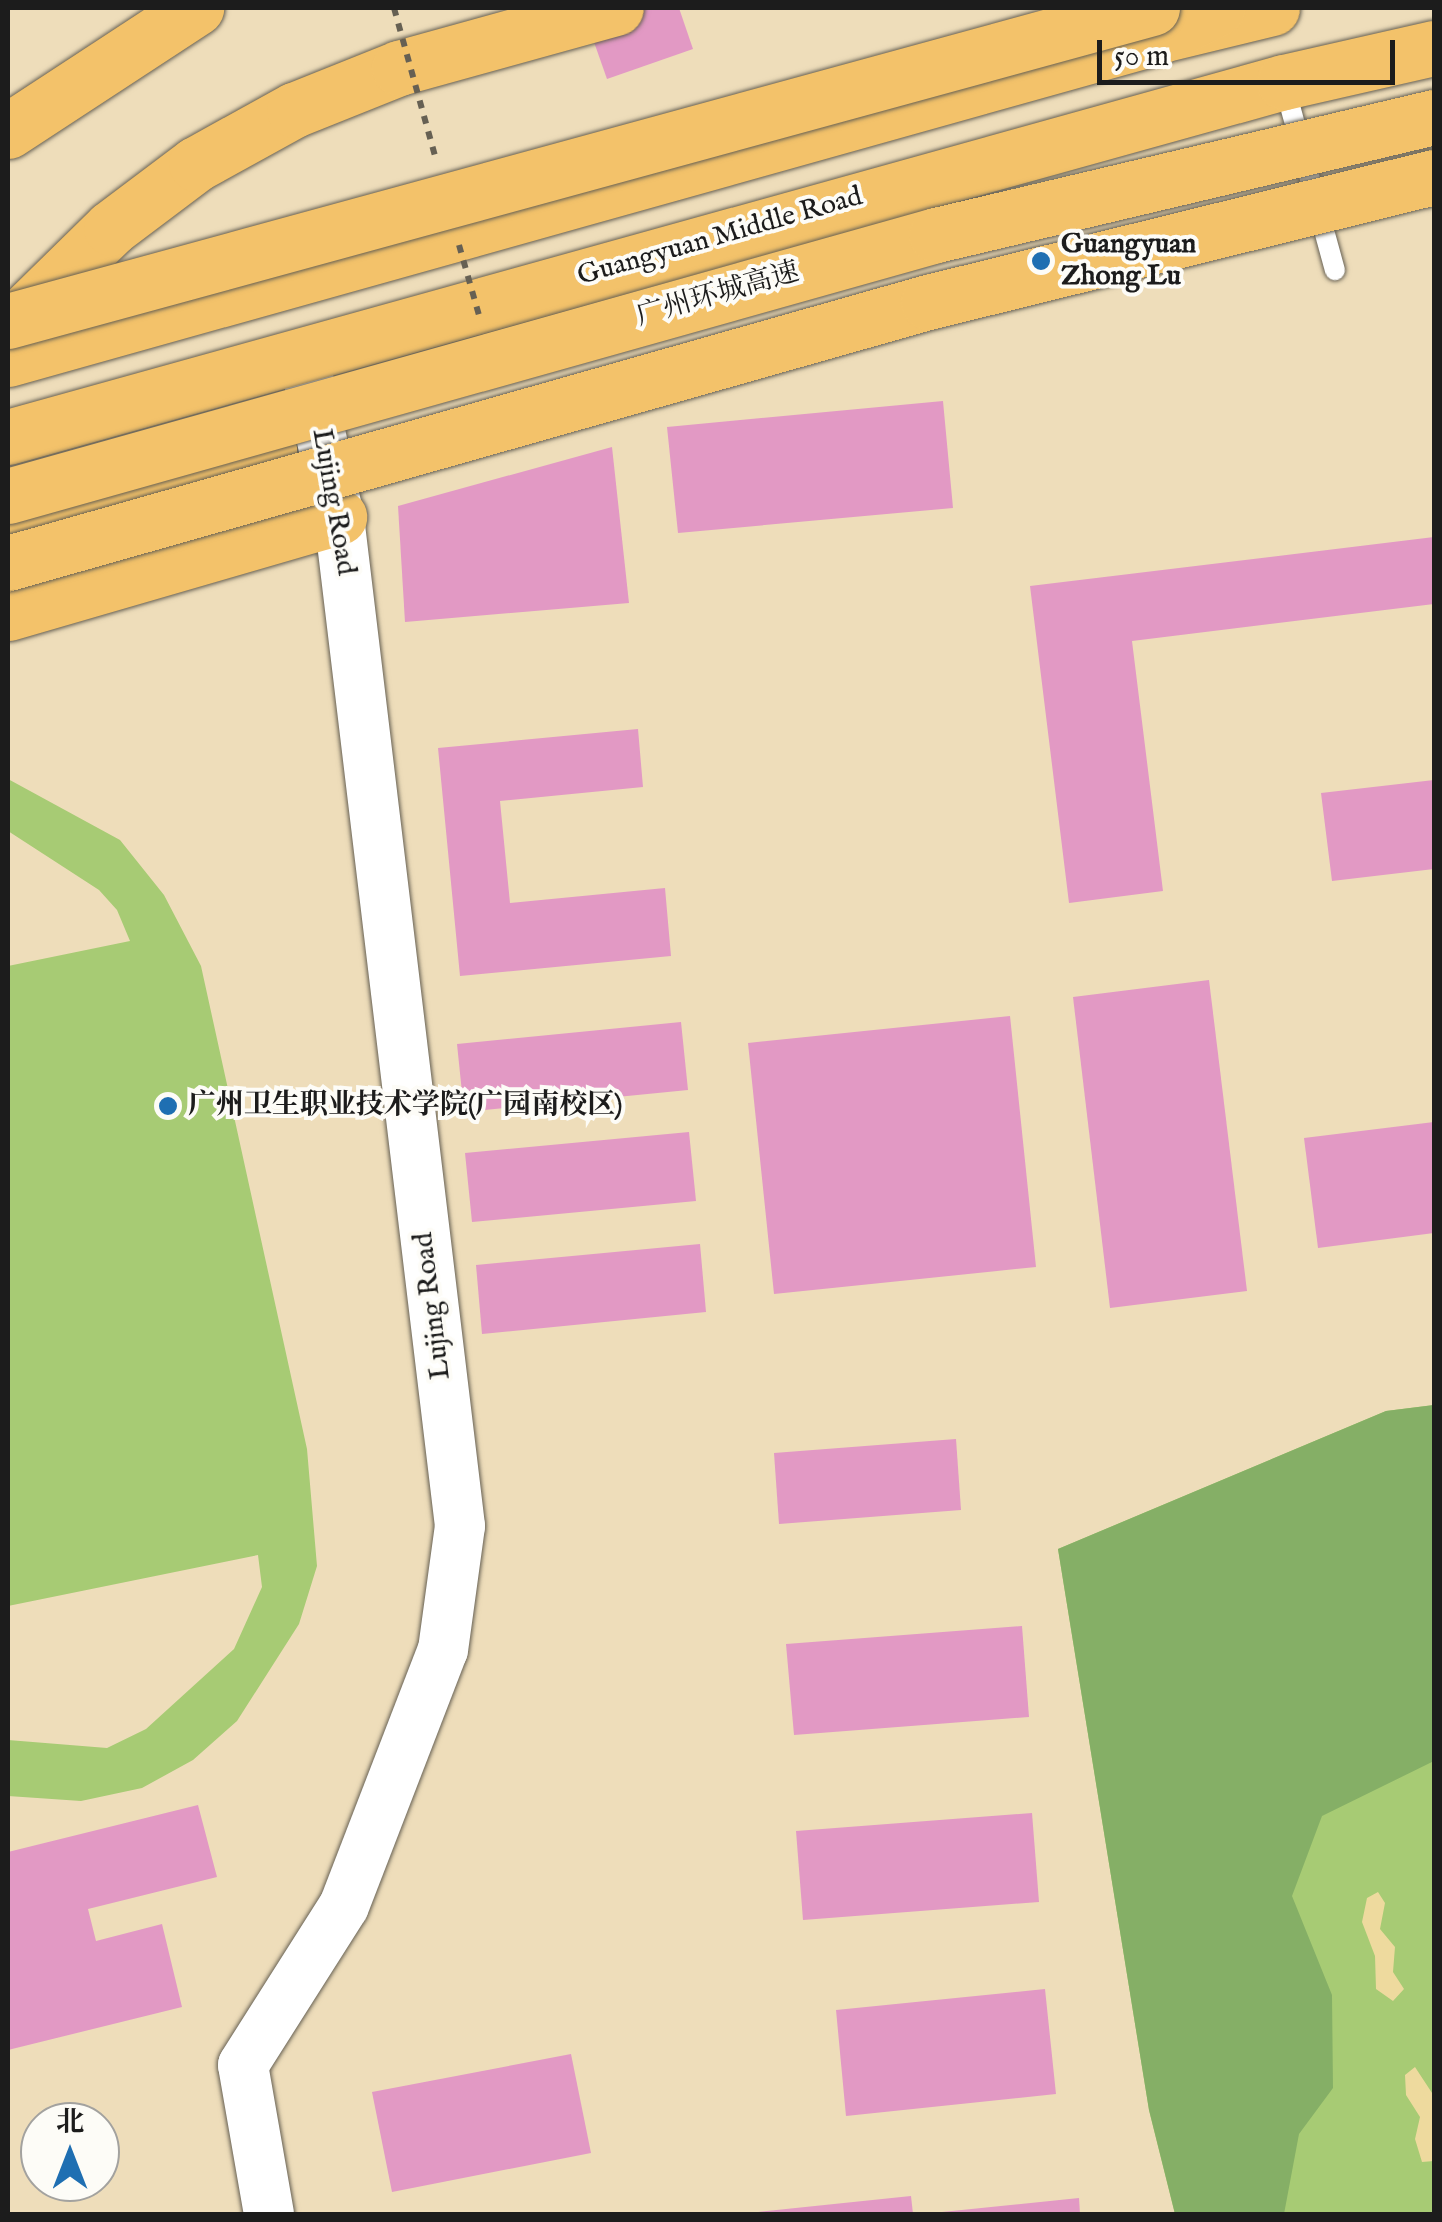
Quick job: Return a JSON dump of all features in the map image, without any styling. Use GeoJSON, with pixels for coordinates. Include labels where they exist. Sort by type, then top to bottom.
{"type":"FeatureCollection","features":[{"type":"Feature","properties":{"kind":"main road"},"geometry":{"type":"LineString","coordinates":[[8,131],[196,8]]}},
{"type":"Feature","properties":{"kind":"main road"},"geometry":{"type":"LineString","coordinates":[[8,329],[125,217],[196,164],[294,110],[398,68],[616,8]]}},
{"type":"Feature","properties":{"kind":"main road"},"geometry":{"type":"LineString","coordinates":[[8,320],[1216,8]]}},
{"type":"Feature","properties":{"kind":"main road"},"geometry":{"type":"LineString","coordinates":[[8,359],[1156,22],[1272,8]]}},
{"type":"Feature","properties":{"kind":"main road","name":"Guangyuan Middle Road"},"geometry":{"type":"LineString","coordinates":[[8,437],[1284,82],[1434,48]]}},
{"type":"Feature","properties":{"kind":"main road","name":"广州环城高速"},"geometry":{"type":"LineString","coordinates":[[8,496],[936,235],[1434,117]]}},
{"type":"Feature","properties":{"kind":"main road"},"geometry":{"type":"LineString","coordinates":[[8,526],[931,260],[1306,164],[1434,137]]}},
{"type":"Feature","properties":{"kind":"main road"},"geometry":{"type":"LineString","coordinates":[[8,564],[928,302],[1434,177]]}},
{"type":"Feature","properties":{"kind":"main road"},"geometry":{"type":"LineString","coordinates":[[8,613],[340,518]]}},
{"type":"Feature","properties":{"kind":"street","name":"Lujing Road"},"geometry":{"type":"LineString","coordinates":[[270,2214],[243,2066],[344,1906],[443,1650],[460,1526],[340,518],[303,354]]}},
{"type":"Feature","properties":{"kind":"lane"},"geometry":{"type":"LineString","coordinates":[[1284,82],[1335,270]]}},
{"type":"Feature","properties":{"kind":"green space"},"geometry":{"type":"Polygon","coordinates":[[[8,779],[120,840],[164,895],[201,966],[307,1449],[317,1566],[299,1624],[237,1721],[193,1760],[142,1788],[81,1801],[8,1796],[8,1740],[107,1748],[146,1729],[234,1649],[262,1587],[258,1555],[8,1606],[8,966],[130,941],[117,910],[99,890],[8,831],[8,779]]]}},
{"type":"Feature","properties":{"kind":"green space"},"geometry":{"type":"Polygon","coordinates":[[[1434,1405],[1434,2214],[1175,2214],[1149,2110],[1058,1549],[1386,1411],[1434,1405]]]}},
{"type":"Feature","properties":{"kind":"green space"},"geometry":{"type":"Polygon","coordinates":[[[1434,1405],[1434,1761],[1322,1816],[1292,1896],[1332,1995],[1333,2088],[1299,2134],[1284,2214],[1175,2214],[1149,2110],[1058,1549],[1386,1411],[1434,1405]]]}},
{"type":"Feature","properties":{"kind":"sand"},"geometry":{"type":"Polygon","coordinates":[[[1378,1892],[1385,1903],[1380,1929],[1395,1947],[1393,1972],[1404,1989],[1393,2001],[1376,1989],[1375,1956],[1362,1922],[1367,1898],[1378,1892]]]}},
{"type":"Feature","properties":{"kind":"sand"},"geometry":{"type":"Polygon","coordinates":[[[1415,2067],[1434,2096],[1434,2161],[1422,2162],[1415,2139],[1420,2117],[1406,2095],[1405,2075],[1415,2067]]]}},
{"type":"Feature","properties":{"kind":"building"},"geometry":{"type":"Polygon","coordinates":[[[582,8],[679,8],[693,49],[607,79],[582,8]]]}},
{"type":"Feature","properties":{"kind":"building"},"geometry":{"type":"Polygon","coordinates":[[[943,401],[953,508],[678,533],[667,427],[943,401]]]}},
{"type":"Feature","properties":{"kind":"building"},"geometry":{"type":"Polygon","coordinates":[[[612,447],[629,603],[405,622],[398,506],[612,447]]]}},
{"type":"Feature","properties":{"kind":"building"},"geometry":{"type":"Polygon","coordinates":[[[1434,537],[1434,604],[1132,641],[1163,891],[1069,903],[1030,586],[1434,537]]]}},
{"type":"Feature","properties":{"kind":"building"},"geometry":{"type":"Polygon","coordinates":[[[638,729],[643,787],[500,801],[510,903],[665,888],[671,956],[460,976],[438,748],[638,729]]]}},
{"type":"Feature","properties":{"kind":"building"},"geometry":{"type":"Polygon","coordinates":[[[1434,780],[1434,869],[1332,881],[1321,793],[1434,780]]]}},
{"type":"Feature","properties":{"kind":"building"},"geometry":{"type":"Polygon","coordinates":[[[1209,980],[1247,1291],[1110,1308],[1073,997],[1209,980]]]}},
{"type":"Feature","properties":{"kind":"building"},"geometry":{"type":"Polygon","coordinates":[[[1010,1016],[1036,1267],[774,1294],[748,1043],[1010,1016]]]}},
{"type":"Feature","properties":{"kind":"building"},"geometry":{"type":"Polygon","coordinates":[[[681,1022],[688,1090],[464,1112],[457,1044],[681,1022]]]}},
{"type":"Feature","properties":{"kind":"building"},"geometry":{"type":"Polygon","coordinates":[[[1434,1122],[1434,1233],[1318,1248],[1304,1138],[1434,1122]]]}},
{"type":"Feature","properties":{"kind":"building"},"geometry":{"type":"Polygon","coordinates":[[[689,1132],[696,1201],[472,1222],[465,1153],[689,1132]]]}},
{"type":"Feature","properties":{"kind":"building"},"geometry":{"type":"Polygon","coordinates":[[[700,1244],[706,1312],[482,1334],[476,1265],[700,1244]]]}},
{"type":"Feature","properties":{"kind":"building"},"geometry":{"type":"Polygon","coordinates":[[[956,1439],[961,1510],[779,1524],[774,1453],[956,1439]]]}},
{"type":"Feature","properties":{"kind":"building"},"geometry":{"type":"Polygon","coordinates":[[[1022,1626],[1029,1717],[794,1735],[786,1644],[1022,1626]]]}},
{"type":"Feature","properties":{"kind":"building"},"geometry":{"type":"Polygon","coordinates":[[[198,1805],[217,1877],[88,1909],[96,1941],[162,1924],[182,2007],[8,2050],[8,1852],[198,1805]]]}},
{"type":"Feature","properties":{"kind":"building"},"geometry":{"type":"Polygon","coordinates":[[[1032,1813],[1039,1902],[803,1920],[796,1831],[1032,1813]]]}},
{"type":"Feature","properties":{"kind":"building"},"geometry":{"type":"Polygon","coordinates":[[[1045,1989],[1056,2094],[846,2116],[836,2010],[1045,1989]]]}},
{"type":"Feature","properties":{"kind":"building"},"geometry":{"type":"Polygon","coordinates":[[[571,2054],[591,2153],[392,2192],[372,2092],[571,2054]]]}},
{"type":"Feature","properties":{"kind":"building"},"geometry":{"type":"Polygon","coordinates":[[[911,2196],[913,2214],[758,2212],[911,2196]]]}},
{"type":"Feature","properties":{"kind":"building"},"geometry":{"type":"Polygon","coordinates":[[[1079,2198],[1080,2214],[942,2212],[1079,2198]]]}},
{"type":"Feature","properties":{"kind":"place","name":"Guangyuan Zhong Lu"},"geometry":{"type":"Point","coordinates":[1041,261]}},
{"type":"Feature","properties":{"kind":"place","name":"广州卫生职业技术学院(广园南校区)"},"geometry":{"type":"Point","coordinates":[168,1106]}}]}
